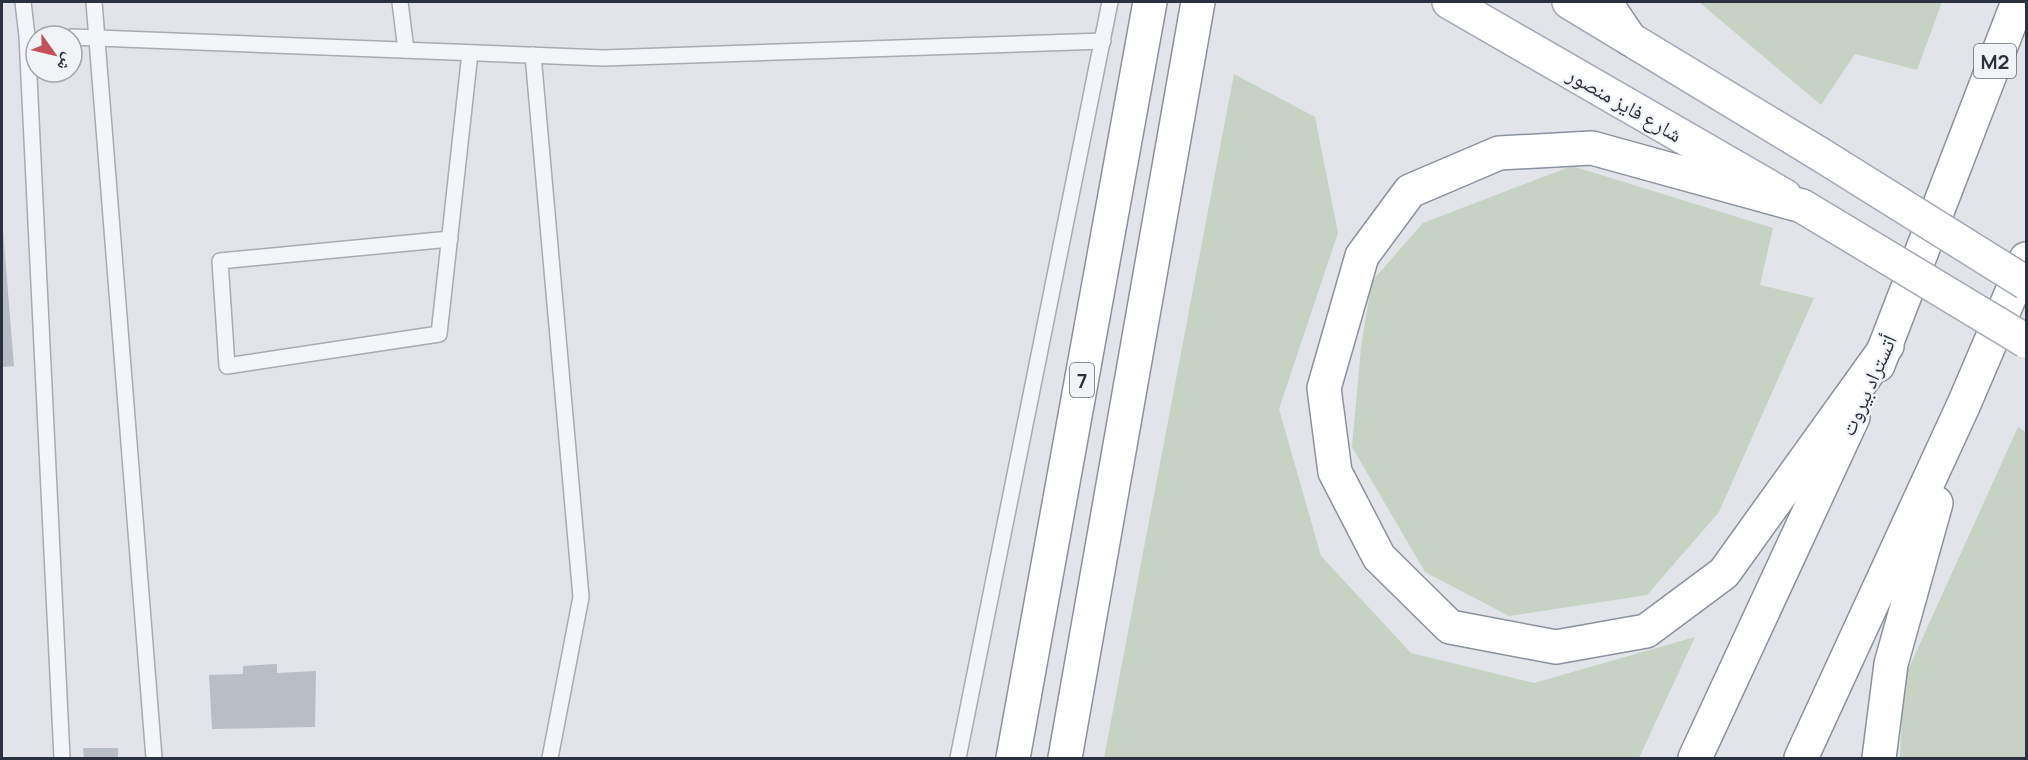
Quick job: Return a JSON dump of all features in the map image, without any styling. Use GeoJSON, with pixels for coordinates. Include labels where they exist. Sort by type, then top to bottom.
{"type":"FeatureCollection","features":[{"type":"Feature","properties":{"kind":"main road","name":"7"},"geometry":{"type":"LineString","coordinates":[[1013,759],[1150,2]]}},
{"type":"Feature","properties":{"kind":"main road"},"geometry":{"type":"LineString","coordinates":[[1065,759],[1198,2]]}},
{"type":"Feature","properties":{"kind":"main road","name":"شارع فايز منصور"},"geometry":{"type":"LineString","coordinates":[[1449,2],[1802,206]]}},
{"type":"Feature","properties":{"kind":"main road"},"geometry":{"type":"LineString","coordinates":[[1569,2],[2026,283]]}},
{"type":"Feature","properties":{"kind":"main road"},"geometry":{"type":"LineString","coordinates":[[1605,2],[1630,39]]}},
{"type":"Feature","properties":{"kind":"main road"},"geometry":{"type":"LineString","coordinates":[[1972,122],[2001,2]]}},
{"type":"Feature","properties":{"kind":"main road","name":"أتستراد بيروت"},"geometry":{"type":"LineString","coordinates":[[1695,759],[1887,346],[2018,2]]}},
{"type":"Feature","properties":{"kind":"main road"},"geometry":{"type":"LineString","coordinates":[[1887,346],[1724,573],[1646,631],[1556,647],[1450,627],[1379,557],[1335,472],[1324,388],[1362,256],[1410,191],[1499,153],[1592,148],[1802,206],[2026,341]]}},
{"type":"Feature","properties":{"kind":"main road"},"geometry":{"type":"LineString","coordinates":[[1801,759],[1964,404],[2026,259]]}},
{"type":"Feature","properties":{"kind":"main road"},"geometry":{"type":"LineString","coordinates":[[1879,759],[1891,664],[1964,404]]}},
{"type":"Feature","properties":{"kind":"lane"},"geometry":{"type":"LineString","coordinates":[[23,2],[29,24]]}},
{"type":"Feature","properties":{"kind":"lane"},"geometry":{"type":"LineString","coordinates":[[94,2],[154,759]]}},
{"type":"Feature","properties":{"kind":"lane"},"geometry":{"type":"LineString","coordinates":[[400,2],[406,51]]}},
{"type":"Feature","properties":{"kind":"lane"},"geometry":{"type":"LineString","coordinates":[[958,759],[1110,2]]}},
{"type":"Feature","properties":{"kind":"lane"},"geometry":{"type":"LineString","coordinates":[[84,37],[604,58],[1103,41]]}},
{"type":"Feature","properties":{"kind":"lane"},"geometry":{"type":"LineString","coordinates":[[450,239],[220,261],[227,366],[439,334],[450,239],[470,53]]}},
{"type":"Feature","properties":{"kind":"lane"},"geometry":{"type":"LineString","coordinates":[[533,55],[581,597],[550,759]]}},
{"type":"Feature","properties":{"kind":"lane"},"geometry":{"type":"LineString","coordinates":[[34,84],[62,759]]}},
{"type":"Feature","properties":{"kind":"green space"},"geometry":{"type":"Polygon","coordinates":[[[1699,2],[1942,2],[1917,70],[1855,54],[1821,105],[1699,2]]]}},
{"type":"Feature","properties":{"kind":"green space"},"geometry":{"type":"Polygon","coordinates":[[[1234,74],[1315,117],[1338,233],[1279,409],[1321,556],[1411,653],[1534,683],[1695,637],[1639,758],[1104,758],[1234,74]]]}},
{"type":"Feature","properties":{"kind":"green space"},"geometry":{"type":"Polygon","coordinates":[[[1572,166],[1773,228],[1760,285],[1814,298],[1719,512],[1647,595],[1509,616],[1425,572],[1352,447],[1361,347],[1372,281],[1423,223],[1572,166]]]}},
{"type":"Feature","properties":{"kind":"green space"},"geometry":{"type":"Polygon","coordinates":[[[2018,427],[2026,432],[2026,758],[1900,758],[1904,679],[2018,427]]]}},
{"type":"Feature","properties":{"kind":"building"},"geometry":{"type":"Polygon","coordinates":[[[2,232],[14,366],[2,367],[2,232]]]}},
{"type":"Feature","properties":{"kind":"building"},"geometry":{"type":"Polygon","coordinates":[[[277,664],[277,673],[316,671],[315,727],[212,729],[209,675],[243,674],[243,666],[277,664]]]}},
{"type":"Feature","properties":{"kind":"building"},"geometry":{"type":"Polygon","coordinates":[[[83,748],[118,748],[118,758],[84,758],[83,748]]]}}]}
